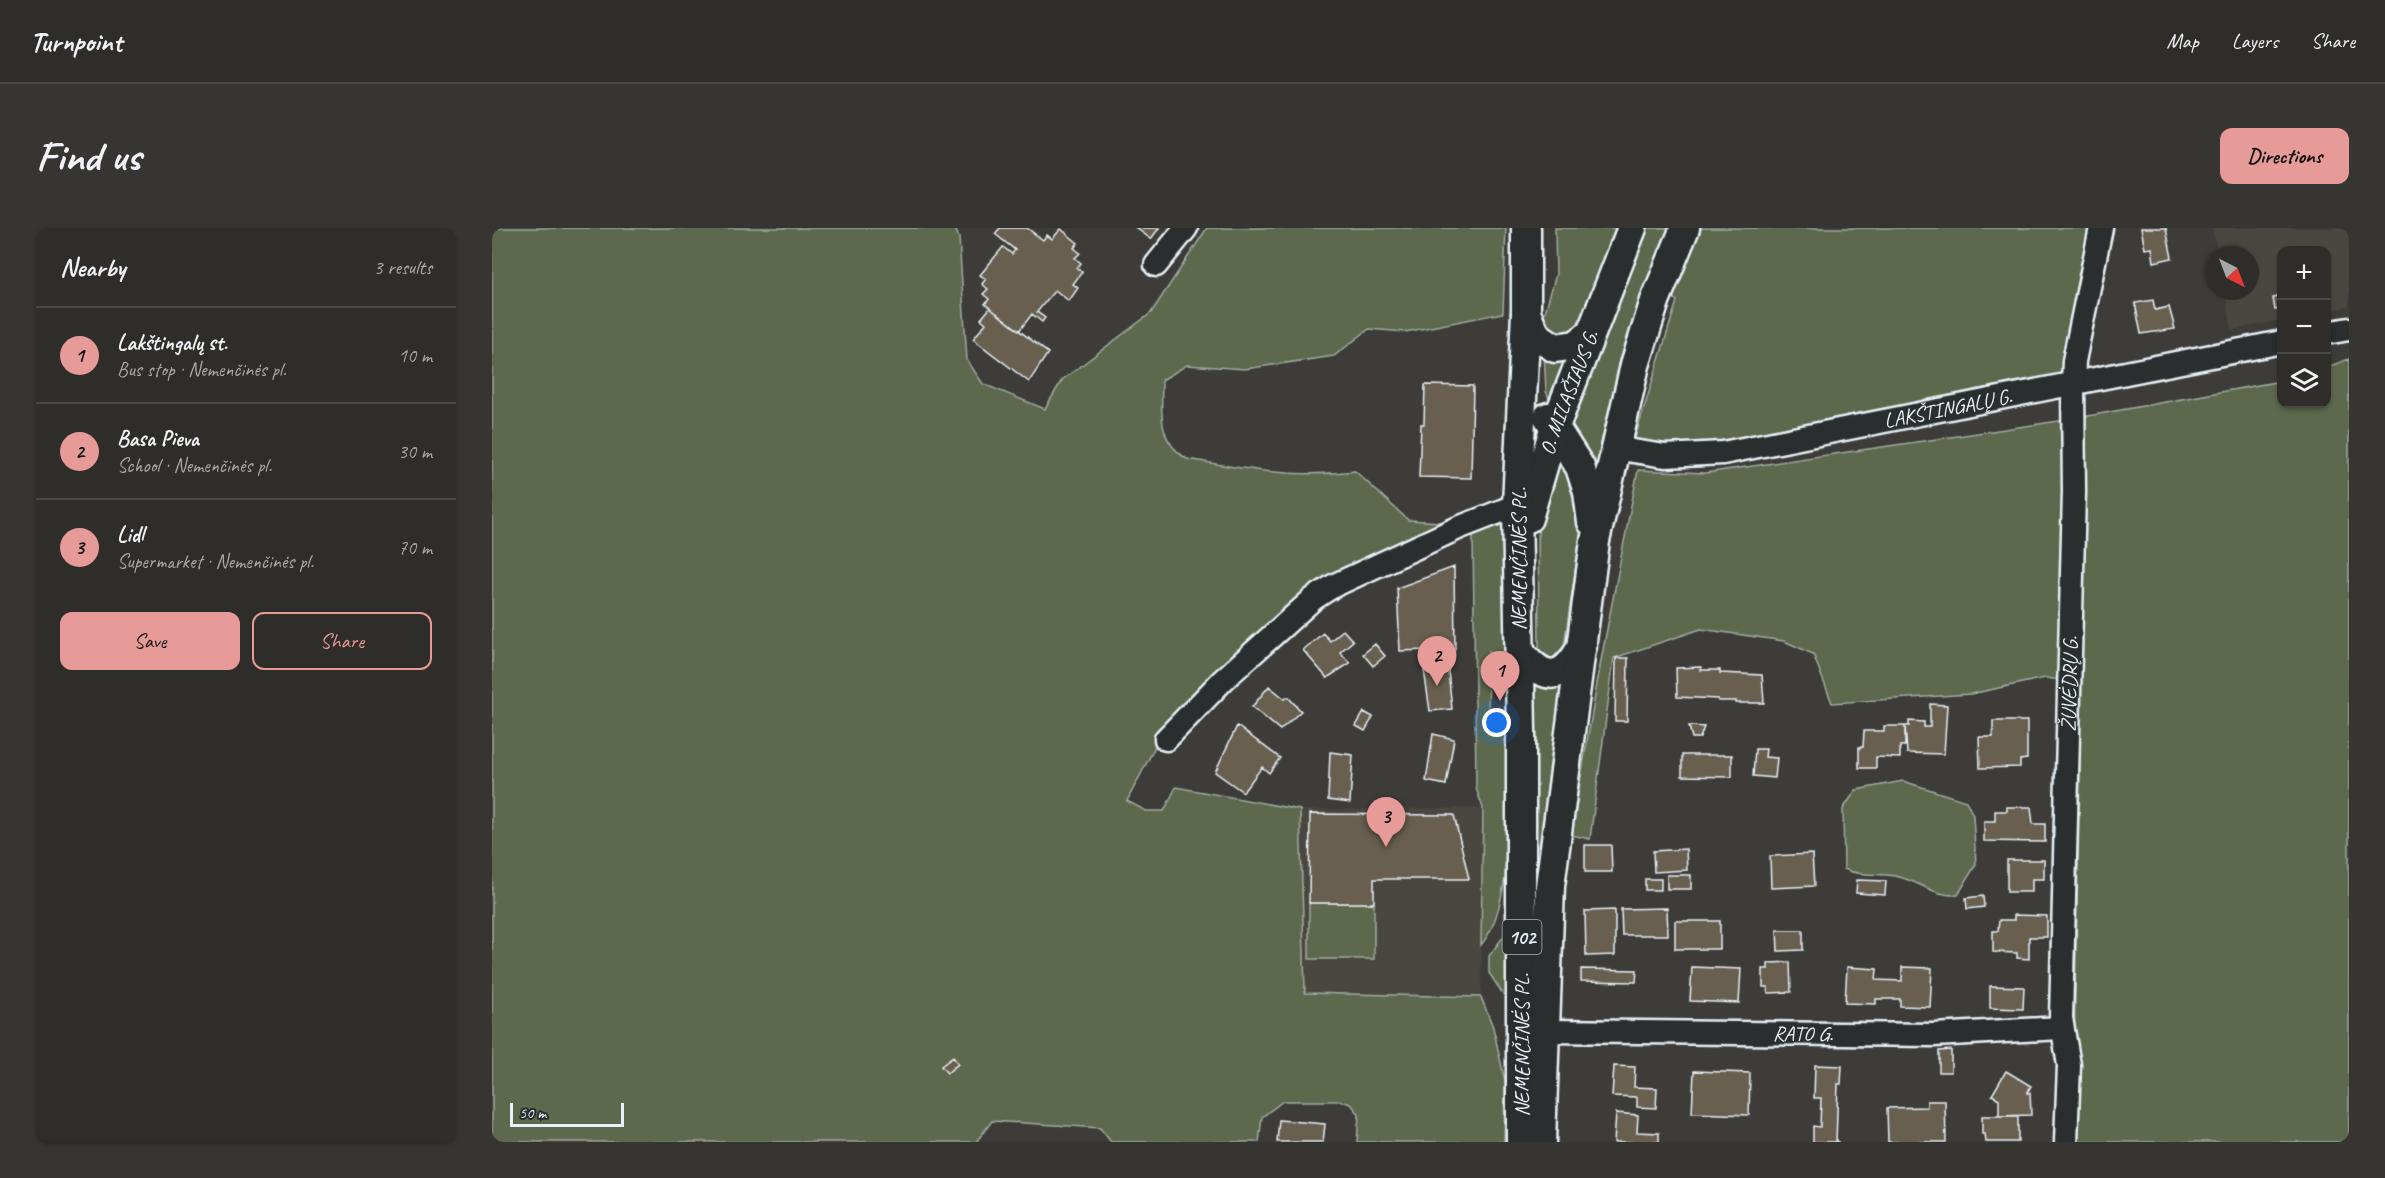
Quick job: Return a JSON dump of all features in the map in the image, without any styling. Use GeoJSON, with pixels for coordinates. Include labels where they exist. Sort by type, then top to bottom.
{"type":"FeatureCollection","features":[{"type":"Feature","properties":{"kind":"main road","name":"NEMENČINĖS PL."},"geometry":{"type":"LineString","coordinates":[[1521,1142],[1520,651],[1517,505],[1525,360],[1526,228]]}},
{"type":"Feature","properties":{"kind":"main road","name":"O. MILAŠIAUS G."},"geometry":{"type":"LineString","coordinates":[[1519,561],[1533,499],[1554,429],[1588,336],[1632,228]]}},
{"type":"Feature","properties":{"kind":"main road"},"geometry":{"type":"LineString","coordinates":[[1595,541],[1614,448],[1635,365],[1655,301],[1683,229]]}},
{"type":"Feature","properties":{"kind":"main road"},"geometry":{"type":"LineString","coordinates":[[1526,313],[1536,335],[1555,348],[1576,345],[1588,336]]}},
{"type":"Feature","properties":{"kind":"main road","name":"102"},"geometry":{"type":"LineString","coordinates":[[1525,360],[1544,410],[1580,467],[1588,492],[1595,541]]}},
{"type":"Feature","properties":{"kind":"main road","name":"NEMENČINĖS PL."},"geometry":{"type":"LineString","coordinates":[[1541,1142],[1550,886],[1595,541]]}},
{"type":"Feature","properties":{"kind":"main road"},"geometry":{"type":"LineString","coordinates":[[1520,651],[1533,667],[1543,674],[1554,674],[1568,667],[1582,646]]}},
{"type":"Feature","properties":{"kind":"street"},"geometry":{"type":"LineString","coordinates":[[1156,265],[1186,228]]}},
{"type":"Feature","properties":{"kind":"street","name":"ŽUVĖDRŲ G."},"geometry":{"type":"LineString","coordinates":[[2066,1142],[2069,1065],[2068,1049],[2061,1028],[2074,492],[2073,384],[2074,361],[2101,228]]}},
{"type":"Feature","properties":{"kind":"street"},"geometry":{"type":"LineString","coordinates":[[2331,332],[2349,329]]}},
{"type":"Feature","properties":{"kind":"street","name":"LAKŠTINGALŲ G."},"geometry":{"type":"LineString","coordinates":[[1614,448],[1665,456],[1723,453],[2277,343]]}},
{"type":"Feature","properties":{"kind":"street"},"geometry":{"type":"LineString","coordinates":[[1166,739],[1223,681],[1327,590],[1467,524],[1517,505]]}},
{"type":"Feature","properties":{"kind":"street","name":"RATO G."},"geometry":{"type":"LineString","coordinates":[[1544,1031],[1934,1035],[2061,1028]]}},
{"type":"Feature","properties":{"kind":"shaded area"},"geometry":{"type":"Polygon","coordinates":[[[2212,228],[2349,228],[2349,306],[2331,310],[2331,246],[2277,246],[2277,321],[2232,330],[2227,300],[2259,300],[2259,246],[2216,246],[2212,228]]]}},
{"type":"Feature","properties":{"kind":"shaded area"},"geometry":{"type":"Polygon","coordinates":[[[1483,808],[1481,997],[1305,993],[1300,810],[1483,808]]]}},
{"type":"Feature","properties":{"kind":"green space"},"geometry":{"type":"Polygon","coordinates":[[[492,228],[955,228],[959,238],[967,360],[983,384],[1045,409],[1062,380],[1151,313],[1207,228],[1506,228],[1503,313],[1405,332],[1369,329],[1334,356],[1245,369],[1187,365],[1162,380],[1162,414],[1165,434],[1177,451],[1187,459],[1291,473],[1355,471],[1408,520],[1440,522],[1437,535],[1371,562],[1160,737],[1127,801],[1146,811],[1164,811],[1176,787],[1300,810],[1305,993],[1481,997],[1493,1027],[1505,1081],[1504,1142],[1357,1142],[1359,1114],[1351,1104],[1341,1101],[1283,1101],[1262,1117],[1259,1142],[1111,1142],[1100,1128],[992,1121],[976,1142],[492,1142],[492,228]]]}},
{"type":"Feature","properties":{"kind":"green space"},"geometry":{"type":"Polygon","coordinates":[[[1555,228],[1622,228],[1579,333],[1553,337],[1543,319],[1556,274],[1555,228]]]}},
{"type":"Feature","properties":{"kind":"green space"},"geometry":{"type":"Polygon","coordinates":[[[1644,228],[1671,228],[1597,481],[1565,430],[1644,228]]]}},
{"type":"Feature","properties":{"kind":"green space"},"geometry":{"type":"Polygon","coordinates":[[[1694,228],[2096,228],[2068,377],[1738,442],[1655,447],[1634,441],[1677,301],[1673,298],[1676,269],[1694,228]]]}},
{"type":"Feature","properties":{"kind":"green space"},"geometry":{"type":"Polygon","coordinates":[[[1544,353],[1568,358],[1551,403],[1546,391],[1544,353]]]}},
{"type":"Feature","properties":{"kind":"green space"},"geometry":{"type":"Polygon","coordinates":[[[2349,359],[2349,1142],[2072,1142],[2080,770],[2079,682],[2045,678],[1971,694],[1832,703],[1813,654],[1784,641],[1701,629],[1614,658],[1590,839],[1571,835],[1602,655],[1638,470],[1705,473],[2066,420],[2277,382],[2277,408],[2331,408],[2331,366],[2349,359]]]}},
{"type":"Feature","properties":{"kind":"green space"},"geometry":{"type":"Polygon","coordinates":[[[1556,453],[1569,466],[1583,517],[1564,646],[1551,660],[1539,650],[1538,516],[1556,453]]]}},
{"type":"Feature","properties":{"kind":"green space"},"geometry":{"type":"Polygon","coordinates":[[[1507,519],[1507,664],[1489,651],[1488,733],[1508,719],[1509,837],[1501,900],[1493,926],[1481,945],[1483,808],[1476,788],[1473,535],[1507,519]]]}},
{"type":"Feature","properties":{"kind":"green space"},"geometry":{"type":"Polygon","coordinates":[[[1566,677],[1537,1057],[1531,678],[1566,677]]]}},
{"type":"Feature","properties":{"kind":"green space"},"geometry":{"type":"Polygon","coordinates":[[[1903,781],[1966,801],[1973,815],[1976,864],[1958,895],[1934,891],[1895,876],[1863,874],[1844,869],[1843,809],[1856,790],[1903,781]]]}},
{"type":"Feature","properties":{"kind":"green space"},"geometry":{"type":"Polygon","coordinates":[[[1309,903],[1374,903],[1374,959],[1309,959],[1309,903]]]}},
{"type":"Feature","properties":{"kind":"green space"},"geometry":{"type":"Polygon","coordinates":[[[1511,909],[1512,1013],[1505,997],[1489,973],[1489,956],[1506,933],[1511,909]]]}},
{"type":"Feature","properties":{"kind":"building"},"geometry":{"type":"Polygon","coordinates":[[[1000,228],[1027,228],[1043,240],[1047,235],[1052,239],[1061,229],[1078,243],[1074,248],[1080,253],[1075,258],[1081,263],[1077,268],[1082,272],[1073,284],[1078,288],[1069,301],[1055,290],[1037,312],[1045,318],[1042,322],[1032,314],[1019,331],[985,304],[989,299],[983,294],[988,289],[982,284],[986,279],[980,275],[1003,247],[1012,254],[1015,250],[995,234],[1000,228]]]}},
{"type":"Feature","properties":{"kind":"building"},"geometry":{"type":"Polygon","coordinates":[[[1136,228],[1159,228],[1151,239],[1136,228]]]}},
{"type":"Feature","properties":{"kind":"building"},"geometry":{"type":"Polygon","coordinates":[[[2141,228],[2166,228],[2172,258],[2154,262],[2152,248],[2145,249],[2141,228]]]}},
{"type":"Feature","properties":{"kind":"building"},"geometry":{"type":"Polygon","coordinates":[[[2277,297],[2277,310],[2275,310],[2273,298],[2277,297]]]}},
{"type":"Feature","properties":{"kind":"building"},"geometry":{"type":"Polygon","coordinates":[[[2153,300],[2155,310],[2169,307],[2175,329],[2141,334],[2135,303],[2153,300]]]}},
{"type":"Feature","properties":{"kind":"building"},"geometry":{"type":"Polygon","coordinates":[[[990,308],[1048,353],[1029,382],[973,339],[986,323],[981,319],[990,308]]]}},
{"type":"Feature","properties":{"kind":"building"},"geometry":{"type":"Polygon","coordinates":[[[1425,385],[1473,386],[1471,478],[1419,477],[1425,385]]]}},
{"type":"Feature","properties":{"kind":"building"},"geometry":{"type":"Polygon","coordinates":[[[1454,567],[1455,649],[1400,651],[1397,588],[1454,567]]]}},
{"type":"Feature","properties":{"kind":"building"},"geometry":{"type":"Polygon","coordinates":[[[1343,630],[1353,641],[1340,652],[1350,663],[1327,678],[1303,650],[1323,633],[1330,641],[1343,630]]]}},
{"type":"Feature","properties":{"kind":"building"},"geometry":{"type":"Polygon","coordinates":[[[1375,644],[1385,656],[1373,666],[1363,654],[1375,644]]]}},
{"type":"Feature","properties":{"kind":"building"},"geometry":{"type":"Polygon","coordinates":[[[1616,658],[1628,658],[1627,721],[1615,721],[1616,658]]]}},
{"type":"Feature","properties":{"kind":"building"},"geometry":{"type":"Polygon","coordinates":[[[1447,661],[1452,709],[1430,711],[1423,663],[1447,661]]]}},
{"type":"Feature","properties":{"kind":"building"},"geometry":{"type":"Polygon","coordinates":[[[1701,667],[1701,670],[1720,670],[1720,673],[1762,675],[1764,703],[1736,703],[1736,701],[1718,701],[1718,699],[1677,697],[1676,668],[1701,667]]]}},
{"type":"Feature","properties":{"kind":"building"},"geometry":{"type":"Polygon","coordinates":[[[1269,686],[1285,699],[1288,697],[1301,711],[1280,730],[1252,707],[1269,686]]]}},
{"type":"Feature","properties":{"kind":"building"},"geometry":{"type":"Polygon","coordinates":[[[1930,704],[1947,705],[1944,754],[1907,753],[1905,726],[1909,726],[1909,721],[1924,722],[1924,727],[1930,727],[1930,704]]]}},
{"type":"Feature","properties":{"kind":"building"},"geometry":{"type":"Polygon","coordinates":[[[1364,712],[1373,717],[1365,731],[1356,726],[1364,712]]]}},
{"type":"Feature","properties":{"kind":"building"},"geometry":{"type":"Polygon","coordinates":[[[1993,721],[2027,721],[2027,759],[2020,760],[2020,767],[1980,768],[1979,737],[1993,737],[1993,721]]]}},
{"type":"Feature","properties":{"kind":"building"},"geometry":{"type":"Polygon","coordinates":[[[1237,726],[1280,758],[1269,773],[1262,767],[1243,792],[1215,772],[1237,726]]]}},
{"type":"Feature","properties":{"kind":"building"},"geometry":{"type":"Polygon","coordinates":[[[1689,726],[1704,727],[1700,738],[1692,738],[1689,726]]]}},
{"type":"Feature","properties":{"kind":"building"},"geometry":{"type":"Polygon","coordinates":[[[1884,726],[1905,726],[1905,746],[1900,746],[1900,758],[1876,757],[1876,768],[1859,768],[1859,747],[1863,747],[1864,731],[1884,731],[1884,726]]]}},
{"type":"Feature","properties":{"kind":"building"},"geometry":{"type":"Polygon","coordinates":[[[1433,734],[1454,739],[1446,785],[1426,781],[1433,734]]]}},
{"type":"Feature","properties":{"kind":"building"},"geometry":{"type":"Polygon","coordinates":[[[1755,749],[1766,749],[1765,757],[1777,758],[1775,778],[1753,776],[1755,749]]]}},
{"type":"Feature","properties":{"kind":"building"},"geometry":{"type":"Polygon","coordinates":[[[1330,752],[1353,755],[1350,803],[1328,800],[1330,752]]]}},
{"type":"Feature","properties":{"kind":"building"},"geometry":{"type":"Polygon","coordinates":[[[1682,755],[1732,755],[1732,777],[1682,776],[1682,755]]]}},
{"type":"Feature","properties":{"kind":"building"},"geometry":{"type":"Polygon","coordinates":[[[2007,807],[2031,807],[2033,824],[2045,824],[2045,842],[1984,841],[1984,821],[1995,821],[1995,811],[2007,811],[2007,807]]]}},
{"type":"Feature","properties":{"kind":"building"},"geometry":{"type":"Polygon","coordinates":[[[1310,814],[1454,815],[1469,879],[1374,879],[1374,903],[1309,903],[1310,814]]]}},
{"type":"Feature","properties":{"kind":"building"},"geometry":{"type":"Polygon","coordinates":[[[1585,845],[1611,845],[1612,872],[1585,872],[1585,845]]]}},
{"type":"Feature","properties":{"kind":"building"},"geometry":{"type":"Polygon","coordinates":[[[1686,849],[1687,870],[1654,872],[1653,851],[1686,849]]]}},
{"type":"Feature","properties":{"kind":"building"},"geometry":{"type":"Polygon","coordinates":[[[1812,854],[1814,886],[1771,888],[1770,856],[1812,854]]]}},
{"type":"Feature","properties":{"kind":"building"},"geometry":{"type":"Polygon","coordinates":[[[2007,860],[2044,860],[2044,879],[2032,879],[2032,892],[2007,892],[2007,860]]]}},
{"type":"Feature","properties":{"kind":"building"},"geometry":{"type":"Polygon","coordinates":[[[1667,875],[1691,875],[1691,889],[1667,889],[1667,875]]]}},
{"type":"Feature","properties":{"kind":"building"},"geometry":{"type":"Polygon","coordinates":[[[1645,879],[1661,879],[1661,890],[1645,890],[1645,879]]]}},
{"type":"Feature","properties":{"kind":"building"},"geometry":{"type":"Polygon","coordinates":[[[1857,880],[1886,881],[1885,895],[1856,893],[1857,880]]]}},
{"type":"Feature","properties":{"kind":"building"},"geometry":{"type":"Polygon","coordinates":[[[1983,896],[1984,907],[1967,909],[1966,898],[1983,896]]]}},
{"type":"Feature","properties":{"kind":"building"},"geometry":{"type":"Polygon","coordinates":[[[1667,908],[1668,935],[1622,935],[1621,909],[1667,908]]]}},
{"type":"Feature","properties":{"kind":"building"},"geometry":{"type":"Polygon","coordinates":[[[1615,910],[1615,955],[1586,956],[1585,911],[1615,910]]]}},
{"type":"Feature","properties":{"kind":"building"},"geometry":{"type":"Polygon","coordinates":[[[2014,915],[2047,916],[2047,937],[2029,937],[2029,959],[2017,958],[2017,953],[1993,952],[1993,931],[1998,931],[1999,920],[2014,920],[2014,915]]]}},
{"type":"Feature","properties":{"kind":"building"},"geometry":{"type":"Polygon","coordinates":[[[1675,921],[1720,921],[1720,949],[1675,949],[1675,921]]]}},
{"type":"Feature","properties":{"kind":"building"},"geometry":{"type":"Polygon","coordinates":[[[1777,930],[1803,930],[1803,950],[1778,951],[1777,930]]]}},
{"type":"Feature","properties":{"kind":"building"},"geometry":{"type":"Polygon","coordinates":[[[1790,962],[1791,992],[1768,993],[1768,987],[1763,987],[1763,969],[1768,969],[1768,963],[1790,962]]]}},
{"type":"Feature","properties":{"kind":"building"},"geometry":{"type":"Polygon","coordinates":[[[1692,967],[1741,969],[1739,1003],[1690,1001],[1692,967]]]}},
{"type":"Feature","properties":{"kind":"building"},"geometry":{"type":"Polygon","coordinates":[[[1847,967],[1877,969],[1876,980],[1902,981],[1902,967],[1932,968],[1930,1007],[1900,1006],[1900,999],[1876,999],[1876,1004],[1845,1003],[1847,967]]]}},
{"type":"Feature","properties":{"kind":"building"},"geometry":{"type":"Polygon","coordinates":[[[1581,969],[1637,970],[1636,982],[1581,981],[1581,969]]]}},
{"type":"Feature","properties":{"kind":"building"},"geometry":{"type":"Polygon","coordinates":[[[1990,986],[2024,987],[2023,1009],[1990,1008],[1990,986]]]}},
{"type":"Feature","properties":{"kind":"building"},"geometry":{"type":"Polygon","coordinates":[[[1951,1050],[1951,1072],[1939,1072],[1939,1051],[1951,1050]]]}},
{"type":"Feature","properties":{"kind":"building"},"geometry":{"type":"Polygon","coordinates":[[[953,1057],[958,1064],[947,1073],[941,1066],[953,1057]]]}},
{"type":"Feature","properties":{"kind":"building"},"geometry":{"type":"Polygon","coordinates":[[[1815,1065],[1842,1066],[1841,1084],[1838,1084],[1836,1142],[1813,1142],[1813,1126],[1820,1127],[1821,1098],[1814,1098],[1815,1065]]]}},
{"type":"Feature","properties":{"kind":"building"},"geometry":{"type":"Polygon","coordinates":[[[1614,1066],[1635,1067],[1634,1087],[1657,1088],[1656,1108],[1637,1107],[1637,1097],[1612,1096],[1614,1066]]]}},
{"type":"Feature","properties":{"kind":"building"},"geometry":{"type":"Polygon","coordinates":[[[1694,1071],[1750,1073],[1749,1115],[1692,1113],[1694,1071]]]}},
{"type":"Feature","properties":{"kind":"building"},"geometry":{"type":"Polygon","coordinates":[[[2006,1071],[2031,1086],[2027,1093],[2030,1093],[2031,1115],[1999,1116],[1999,1099],[1992,1095],[2006,1071]]]}},
{"type":"Feature","properties":{"kind":"building"},"geometry":{"type":"Polygon","coordinates":[[[1927,1101],[1945,1101],[1946,1142],[1888,1142],[1887,1108],[1927,1107],[1927,1101]]]}},
{"type":"Feature","properties":{"kind":"building"},"geometry":{"type":"Polygon","coordinates":[[[1616,1113],[1638,1115],[1637,1132],[1659,1133],[1659,1142],[1614,1142],[1616,1113]]]}},
{"type":"Feature","properties":{"kind":"building"},"geometry":{"type":"Polygon","coordinates":[[[1982,1116],[2018,1116],[2018,1142],[1986,1142],[1985,1134],[1982,1134],[1982,1116]]]}},
{"type":"Feature","properties":{"kind":"building"},"geometry":{"type":"Polygon","coordinates":[[[1279,1120],[1325,1124],[1323,1142],[1277,1142],[1279,1120]]]}},
{"type":"Feature","properties":{"kind":"place","name":"Basa Pieva"},"geometry":{"type":"Point","coordinates":[1437,686]}},
{"type":"Feature","properties":{"kind":"place","name":"Lakštingalų st."},"geometry":{"type":"Point","coordinates":[1500,701]}},
{"type":"Feature","properties":{"kind":"place","name":"Lidl"},"geometry":{"type":"Point","coordinates":[1386,847]}}]}
